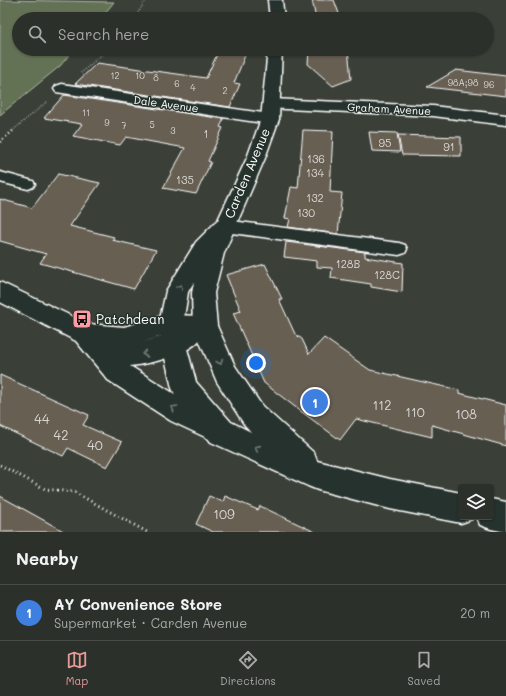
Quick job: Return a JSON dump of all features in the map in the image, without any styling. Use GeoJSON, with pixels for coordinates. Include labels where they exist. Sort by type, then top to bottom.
{"type":"FeatureCollection","features":[{"type":"Feature","properties":{"kind":"street"},"geometry":{"type":"LineString","coordinates":[[275,0],[276,12]]}},
{"type":"Feature","properties":{"kind":"street","name":"Carden Avenue"},"geometry":{"type":"LineString","coordinates":[[274,56],[270,112],[256,158],[213,253],[203,293],[205,326],[226,374],[253,415],[318,476]]}},
{"type":"Feature","properties":{"kind":"street","name":"Dale Avenue"},"geometry":{"type":"LineString","coordinates":[[62,89],[270,112]]}},
{"type":"Feature","properties":{"kind":"street","name":"Graham Avenue"},"geometry":{"type":"LineString","coordinates":[[270,112],[433,111],[506,120]]}},
{"type":"Feature","properties":{"kind":"street","name":"Carden Avenue"},"geometry":{"type":"LineString","coordinates":[[224,226],[204,248],[177,291],[172,335],[186,388],[221,432],[318,476],[390,494],[458,507]]}},
{"type":"Feature","properties":{"kind":"street"},"geometry":{"type":"LineString","coordinates":[[0,291],[85,334],[124,338],[172,335],[205,326]]}},
{"type":"Feature","properties":{"kind":"street"},"geometry":{"type":"LineString","coordinates":[[85,334],[117,372],[129,381],[180,412],[221,432]]}},
{"type":"Feature","properties":{"kind":"street"},"geometry":{"type":"LineString","coordinates":[[104,355],[128,356],[145,354],[172,335]]}},
{"type":"Feature","properties":{"kind":"street"},"geometry":{"type":"LineString","coordinates":[[494,515],[506,517]]}},
{"type":"Feature","properties":{"kind":"lane"},"geometry":{"type":"LineString","coordinates":[[0,177],[28,184]]}},
{"type":"Feature","properties":{"kind":"lane"},"geometry":{"type":"LineString","coordinates":[[224,226],[399,249]]}},
{"type":"Feature","properties":{"kind":"path"},"geometry":{"type":"LineString","coordinates":[[138,12],[146,0]]}},
{"type":"Feature","properties":{"kind":"path"},"geometry":{"type":"LineString","coordinates":[[0,465],[45,489],[74,492],[147,532]]}},
{"type":"Feature","properties":{"kind":"green space"},"geometry":{"type":"Polygon","coordinates":[[[0,0],[114,2],[106,12],[12,12],[12,56],[68,56],[60,66],[0,115],[0,0]]]}},
{"type":"Feature","properties":{"kind":"building"},"geometry":{"type":"Polygon","coordinates":[[[312,0],[334,0],[338,12],[315,12],[312,0]]]}},
{"type":"Feature","properties":{"kind":"building"},"geometry":{"type":"Polygon","coordinates":[[[216,56],[245,56],[234,83],[240,84],[230,107],[75,84],[97,63],[206,78],[216,56]]]}},
{"type":"Feature","properties":{"kind":"building"},"geometry":{"type":"Polygon","coordinates":[[[309,56],[349,56],[351,79],[333,86],[308,64],[309,56]]]}},
{"type":"Feature","properties":{"kind":"building"},"geometry":{"type":"Polygon","coordinates":[[[456,70],[506,76],[506,96],[427,87],[456,70]]]}},
{"type":"Feature","properties":{"kind":"building"},"geometry":{"type":"Polygon","coordinates":[[[64,95],[224,119],[220,127],[223,128],[208,161],[211,162],[196,194],[163,188],[185,148],[126,137],[120,145],[73,136],[82,124],[44,118],[64,95]]]}},
{"type":"Feature","properties":{"kind":"building"},"geometry":{"type":"Polygon","coordinates":[[[303,130],[333,131],[330,192],[342,193],[338,234],[288,227],[290,219],[285,218],[291,187],[298,188],[303,130]]]}},
{"type":"Feature","properties":{"kind":"building"},"geometry":{"type":"Polygon","coordinates":[[[369,132],[397,133],[400,152],[372,151],[369,132]]]}},
{"type":"Feature","properties":{"kind":"building"},"geometry":{"type":"Polygon","coordinates":[[[398,135],[461,137],[461,156],[402,155],[398,135]]]}},
{"type":"Feature","properties":{"kind":"building"},"geometry":{"type":"Polygon","coordinates":[[[58,174],[100,183],[70,226],[114,237],[112,240],[156,250],[134,289],[40,263],[46,254],[0,241],[0,199],[32,208],[58,174]]]}},
{"type":"Feature","properties":{"kind":"building"},"geometry":{"type":"Polygon","coordinates":[[[286,242],[365,252],[365,257],[403,263],[402,292],[371,287],[371,284],[331,278],[332,268],[317,267],[317,261],[284,257],[286,242]]]}},
{"type":"Feature","properties":{"kind":"building"},"geometry":{"type":"Polygon","coordinates":[[[265,264],[282,299],[279,299],[295,334],[302,339],[309,354],[324,338],[370,370],[459,390],[459,393],[506,405],[506,446],[432,425],[432,437],[356,419],[340,440],[299,410],[264,383],[233,313],[241,311],[226,275],[265,264]]]}},
{"type":"Feature","properties":{"kind":"building"},"geometry":{"type":"Polygon","coordinates":[[[0,375],[89,415],[83,425],[122,442],[107,467],[68,448],[63,456],[0,426],[0,375]]]}},
{"type":"Feature","properties":{"kind":"building"},"geometry":{"type":"Polygon","coordinates":[[[0,496],[65,532],[0,532],[0,496]]]}},
{"type":"Feature","properties":{"kind":"building"},"geometry":{"type":"Polygon","coordinates":[[[209,496],[223,502],[225,496],[258,510],[260,506],[315,532],[213,532],[196,524],[209,496]]]}},
{"type":"Feature","properties":{"kind":"place","name":"Patchdean"},"geometry":{"type":"Point","coordinates":[82,319]}},
{"type":"Feature","properties":{"kind":"place","name":"AY Convenience Store"},"geometry":{"type":"Point","coordinates":[315,402]}}]}
